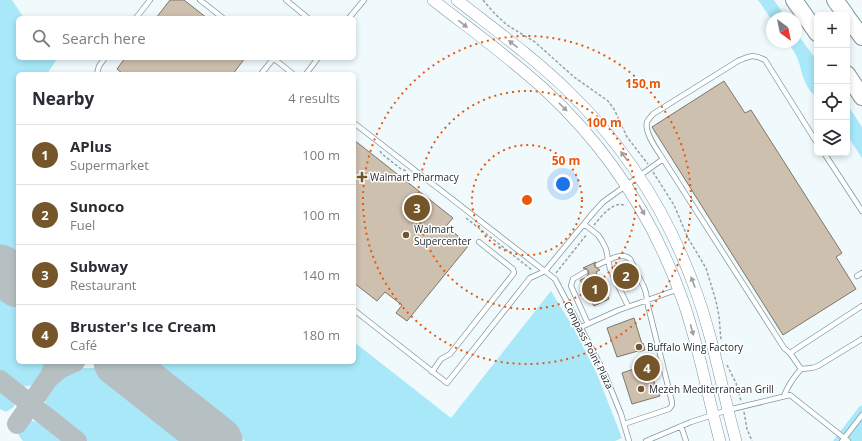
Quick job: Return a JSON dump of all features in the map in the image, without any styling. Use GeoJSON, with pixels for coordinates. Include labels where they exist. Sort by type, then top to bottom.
{"type":"FeatureCollection","features":[{"type":"Feature","properties":{"kind":"highway"},"geometry":{"type":"LineString","coordinates":[[794,0],[814,28]]}},
{"type":"Feature","properties":{"kind":"highway"},"geometry":{"type":"LineString","coordinates":[[835,0],[843,12]]}},
{"type":"Feature","properties":{"kind":"highway"},"geometry":{"type":"LineString","coordinates":[[850,21],[862,37]]}},
{"type":"Feature","properties":{"kind":"highway"},"geometry":{"type":"LineString","coordinates":[[850,79],[862,97]]}},
{"type":"Feature","properties":{"kind":"street"},"geometry":{"type":"LineString","coordinates":[[433,0],[542,87],[573,117],[601,150],[627,186],[662,249],[679,289],[691,327],[720,441]]}},
{"type":"Feature","properties":{"kind":"street"},"geometry":{"type":"LineString","coordinates":[[457,0],[530,57],[567,90],[595,118],[640,176],[673,236],[694,286],[704,317],[736,441]]}},
{"type":"Feature","properties":{"kind":"lane"},"geometry":{"type":"LineString","coordinates":[[138,16],[150,0]]}},
{"type":"Feature","properties":{"kind":"lane"},"geometry":{"type":"LineString","coordinates":[[200,0],[220,16]]}},
{"type":"Feature","properties":{"kind":"lane"},"geometry":{"type":"LineString","coordinates":[[286,0],[306,16]]}},
{"type":"Feature","properties":{"kind":"lane"},"geometry":{"type":"LineString","coordinates":[[351,16],[364,0]]}},
{"type":"Feature","properties":{"kind":"lane"},"geometry":{"type":"LineString","coordinates":[[801,370],[790,353],[784,348],[652,141],[646,127],[648,120],[653,114],[738,61],[751,56],[765,60],[814,138]]}},
{"type":"Feature","properties":{"kind":"lane"},"geometry":{"type":"LineString","coordinates":[[520,69],[530,57]]}},
{"type":"Feature","properties":{"kind":"lane"},"geometry":{"type":"LineString","coordinates":[[98,72],[99,66],[104,60]]}},
{"type":"Feature","properties":{"kind":"lane"},"geometry":{"type":"LineString","coordinates":[[262,72],[272,60]]}},
{"type":"Feature","properties":{"kind":"lane"},"geometry":{"type":"LineString","coordinates":[[276,60],[290,72]]}},
{"type":"Feature","properties":{"kind":"lane"},"geometry":{"type":"LineString","coordinates":[[308,72],[316,60]]}},
{"type":"Feature","properties":{"kind":"lane","name":"Compass Point Plaza"},"geometry":{"type":"LineString","coordinates":[[356,125],[552,277],[581,327],[607,380],[629,441]]}},
{"type":"Feature","properties":{"kind":"lane"},"geometry":{"type":"LineString","coordinates":[[826,156],[862,211]]}},
{"type":"Feature","properties":{"kind":"lane"},"geometry":{"type":"LineString","coordinates":[[356,312],[447,383],[530,278],[545,271],[603,202],[664,159]]}},
{"type":"Feature","properties":{"kind":"lane"},"geometry":{"type":"LineString","coordinates":[[584,224],[598,235],[602,241],[610,269],[628,306]]}},
{"type":"Feature","properties":{"kind":"lane"},"geometry":{"type":"LineString","coordinates":[[432,372],[442,359],[450,354],[514,273],[513,269],[479,242]]}},
{"type":"Feature","properties":{"kind":"lane"},"geometry":{"type":"LineString","coordinates":[[598,265],[621,256],[627,256],[630,259],[644,287],[672,405],[669,409],[624,424]]}},
{"type":"Feature","properties":{"kind":"lane"},"geometry":{"type":"LineString","coordinates":[[585,272],[573,279],[571,286],[588,324]]}},
{"type":"Feature","properties":{"kind":"lane"},"geometry":{"type":"LineString","coordinates":[[856,276],[862,273]]}},
{"type":"Feature","properties":{"kind":"lane"},"geometry":{"type":"LineString","coordinates":[[581,327],[628,306],[647,301],[679,289]]}},
{"type":"Feature","properties":{"kind":"lane"},"geometry":{"type":"LineString","coordinates":[[790,353],[862,306]]}},
{"type":"Feature","properties":{"kind":"lane"},"geometry":{"type":"LineString","coordinates":[[784,396],[791,380],[801,370],[818,366],[862,339]]}},
{"type":"Feature","properties":{"kind":"lane"},"geometry":{"type":"LineString","coordinates":[[646,441],[681,426],[728,410],[790,395],[845,440],[862,415]]}},
{"type":"Feature","properties":{"kind":"lane"},"geometry":{"type":"LineString","coordinates":[[681,426],[686,441]]}},
{"type":"Feature","properties":{"kind":"path"},"geometry":{"type":"LineString","coordinates":[[379,149],[382,154],[401,170],[407,171]]}},
{"type":"Feature","properties":{"kind":"path"},"geometry":{"type":"LineString","coordinates":[[552,277],[602,216],[619,204],[626,206]]}},
{"type":"Feature","properties":{"kind":"path"},"geometry":{"type":"LineString","coordinates":[[461,215],[538,274]]}},
{"type":"Feature","properties":{"kind":"shaded area"},"geometry":{"type":"Polygon","coordinates":[[[0,0],[12,0],[23,16],[16,16],[16,60],[56,60],[48,72],[16,72],[16,260],[0,248],[0,0]]]}},
{"type":"Feature","properties":{"kind":"shaded area"},"geometry":{"type":"Polygon","coordinates":[[[758,0],[774,0],[782,12],[766,12],[758,0]]]}},
{"type":"Feature","properties":{"kind":"shaded area"},"geometry":{"type":"Polygon","coordinates":[[[802,40],[814,57],[814,95],[808,88],[792,48],[802,48],[802,40]]]}},
{"type":"Feature","properties":{"kind":"shaded area"},"geometry":{"type":"Polygon","coordinates":[[[850,109],[862,127],[862,158],[850,140],[850,109]]]}},
{"type":"Feature","properties":{"kind":"shaded area"},"geometry":{"type":"Polygon","coordinates":[[[0,288],[16,301],[16,364],[46,364],[38,379],[33,384],[28,386],[16,384],[0,373],[0,288]]]}},
{"type":"Feature","properties":{"kind":"shaded area"},"geometry":{"type":"Polygon","coordinates":[[[551,291],[573,327],[597,374],[622,438],[615,441],[245,441],[147,364],[356,364],[356,344],[451,418],[551,291]]]}},
{"type":"Feature","properties":{"kind":"shaded area"},"geometry":{"type":"Polygon","coordinates":[[[101,368],[193,441],[87,441],[51,412],[46,405],[45,399],[47,389],[61,376],[76,369],[101,368]]]}},
{"type":"Feature","properties":{"kind":"shaded area"},"geometry":{"type":"Polygon","coordinates":[[[0,387],[14,400],[14,407],[6,412],[0,409],[0,387]]]}},
{"type":"Feature","properties":{"kind":"shaded area"},"geometry":{"type":"Polygon","coordinates":[[[862,405],[862,441],[833,441],[859,407],[862,405]]]}},
{"type":"Feature","properties":{"kind":"shaded area"},"geometry":{"type":"Polygon","coordinates":[[[31,421],[44,422],[67,441],[23,441],[19,436],[19,433],[24,425],[31,421]]]}},
{"type":"Feature","properties":{"kind":"building"},"geometry":{"type":"Polygon","coordinates":[[[170,0],[184,0],[204,16],[158,16],[170,0]]]}},
{"type":"Feature","properties":{"kind":"building"},"geometry":{"type":"Polygon","coordinates":[[[124,60],[244,60],[234,72],[121,72],[117,69],[124,60]]]}},
{"type":"Feature","properties":{"kind":"building"},"geometry":{"type":"Polygon","coordinates":[[[724,81],[745,113],[751,110],[842,253],[836,257],[856,289],[783,335],[652,127],[724,81]]]}},
{"type":"Feature","properties":{"kind":"building","name":"Walmart Supercenter"},"geometry":{"type":"Polygon","coordinates":[[[356,142],[453,218],[446,226],[469,245],[407,321],[396,313],[402,305],[385,292],[377,301],[356,285],[356,142]]]}},
{"type":"Feature","properties":{"kind":"building"},"geometry":{"type":"Polygon","coordinates":[[[625,261],[637,285],[627,291],[614,266],[625,261]]]}},
{"type":"Feature","properties":{"kind":"building"},"geometry":{"type":"Polygon","coordinates":[[[596,262],[594,264],[595,267],[600,270],[596,272],[609,299],[594,306],[580,280],[587,277],[589,272],[587,269],[583,268],[596,262]]]}},
{"type":"Feature","properties":{"kind":"building"},"geometry":{"type":"Polygon","coordinates":[[[634,318],[645,350],[617,357],[607,328],[634,318]]]}},
{"type":"Feature","properties":{"kind":"building"},"geometry":{"type":"Polygon","coordinates":[[[649,362],[651,369],[649,370],[660,396],[632,404],[622,373],[643,366],[642,364],[649,362]]]}},
{"type":"Feature","properties":{"kind":"taxiway"},"geometry":{"type":"LineString","coordinates":[[17,424],[50,376],[54,364]]}},
{"type":"Feature","properties":{"kind":"taxiway"},"geometry":{"type":"LineString","coordinates":[[47,380],[61,368],[70,364]]}},
{"type":"Feature","properties":{"kind":"taxiway"},"geometry":{"type":"LineString","coordinates":[[112,364],[133,374]]}},
{"type":"Feature","properties":{"kind":"taxiway"},"geometry":{"type":"LineString","coordinates":[[0,380],[77,441]]}},
{"type":"Feature","properties":{"kind":"runway"},"geometry":{"type":"LineString","coordinates":[[0,269],[16,281]]}},
{"type":"Feature","properties":{"kind":"runway"},"geometry":{"type":"LineString","coordinates":[[121,364],[218,441]]}},
{"type":"Feature","properties":{"kind":"place","name":"Walmart Pharmacy"},"geometry":{"type":"Point","coordinates":[362,177]}},
{"type":"Feature","properties":{"kind":"place","name":"Subway"},"geometry":{"type":"Point","coordinates":[417,208]}},
{"type":"Feature","properties":{"kind":"place","name":"Walmart Supercenter"},"geometry":{"type":"Point","coordinates":[406,235]}},
{"type":"Feature","properties":{"kind":"place","name":"Sunoco"},"geometry":{"type":"Point","coordinates":[626,276]}},
{"type":"Feature","properties":{"kind":"place","name":"APlus"},"geometry":{"type":"Point","coordinates":[595,289]}},
{"type":"Feature","properties":{"kind":"place","name":"Buffalo Wing Factory"},"geometry":{"type":"Point","coordinates":[639,347]}},
{"type":"Feature","properties":{"kind":"place","name":"Bruster's Ice Cream"},"geometry":{"type":"Point","coordinates":[647,368]}},
{"type":"Feature","properties":{"kind":"place","name":"Mezeh Mediterranean Grill"},"geometry":{"type":"Point","coordinates":[641,389]}}]}
